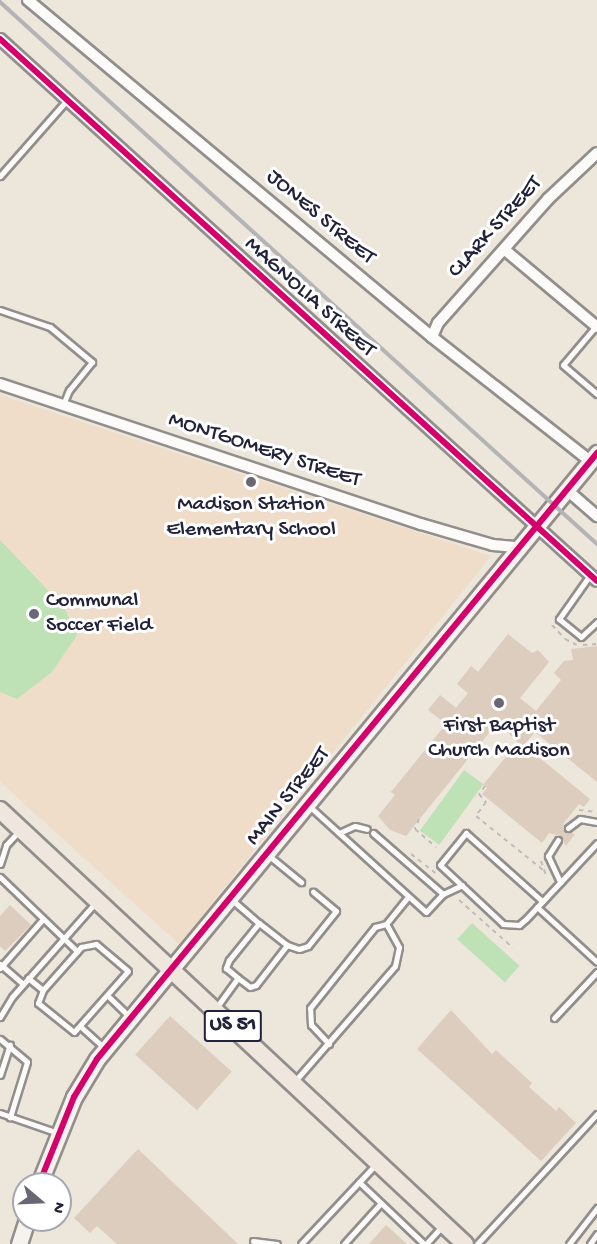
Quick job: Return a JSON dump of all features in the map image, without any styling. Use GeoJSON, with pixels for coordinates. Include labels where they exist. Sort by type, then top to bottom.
{"type":"FeatureCollection","features":[{"type":"Feature","properties":{"kind":"main road","name":"US 51"},"geometry":{"type":"LineString","coordinates":[[0,810],[379,1161],[465,1244]]}},
{"type":"Feature","properties":{"kind":"street","name":"JONES STREET"},"geometry":{"type":"LineString","coordinates":[[28,0],[432,337],[594,457]]}},
{"type":"Feature","properties":{"kind":"street","name":"MAGNOLIA STREET"},"geometry":{"type":"LineString","coordinates":[[0,39],[535,527],[594,578]]}},
{"type":"Feature","properties":{"kind":"street","name":"CLARK STREET"},"geometry":{"type":"LineString","coordinates":[[432,337],[438,323],[562,184],[597,153]]}},
{"type":"Feature","properties":{"kind":"street"},"geometry":{"type":"LineString","coordinates":[[505,250],[596,326]]}},
{"type":"Feature","properties":{"kind":"street","name":"MONTGOMERY STREET"},"geometry":{"type":"LineString","coordinates":[[0,384],[421,524],[493,545],[518,547]]}},
{"type":"Feature","properties":{"kind":"street","name":"MAIN STREET"},"geometry":{"type":"LineString","coordinates":[[44,1172],[74,1097],[106,1049],[594,457]]}},
{"type":"Feature","properties":{"kind":"street"},"geometry":{"type":"LineString","coordinates":[[567,490],[597,516]]}},
{"type":"Feature","properties":{"kind":"lane"},"geometry":{"type":"LineString","coordinates":[[0,176],[67,100]]}},
{"type":"Feature","properties":{"kind":"lane"},"geometry":{"type":"LineString","coordinates":[[0,310],[50,327],[92,362],[69,390],[63,405]]}},
{"type":"Feature","properties":{"kind":"lane"},"geometry":{"type":"LineString","coordinates":[[596,326],[563,365],[597,394]]}},
{"type":"Feature","properties":{"kind":"lane"},"geometry":{"type":"LineString","coordinates":[[594,578],[559,619],[581,637],[597,622]]}},
{"type":"Feature","properties":{"kind":"lane"},"geometry":{"type":"LineString","coordinates":[[306,804],[407,898],[426,912],[443,894],[462,885]]}},
{"type":"Feature","properties":{"kind":"lane"},"geometry":{"type":"LineString","coordinates":[[568,828],[580,819],[597,822]]}},
{"type":"Feature","properties":{"kind":"lane"},"geometry":{"type":"LineString","coordinates":[[339,833],[355,826],[370,831],[443,894]]}},
{"type":"Feature","properties":{"kind":"lane"},"geometry":{"type":"LineString","coordinates":[[0,864],[6,845],[21,830]]}},
{"type":"Feature","properties":{"kind":"lane"},"geometry":{"type":"LineString","coordinates":[[542,901],[466,833],[440,865],[503,924],[519,925],[561,882],[597,843]]}},
{"type":"Feature","properties":{"kind":"lane"},"geometry":{"type":"LineString","coordinates":[[558,840],[548,856],[549,865],[561,882]]}},
{"type":"Feature","properties":{"kind":"lane"},"geometry":{"type":"LineString","coordinates":[[266,853],[302,882]]}},
{"type":"Feature","properties":{"kind":"lane"},"geometry":{"type":"LineString","coordinates":[[0,877],[77,951]]}},
{"type":"Feature","properties":{"kind":"lane"},"geometry":{"type":"LineString","coordinates":[[230,898],[287,945],[299,949],[308,946],[336,911],[313,892]]}},
{"type":"Feature","properties":{"kind":"lane"},"geometry":{"type":"LineString","coordinates":[[329,1044],[311,1025],[310,1008],[375,927],[386,924],[407,898]]}},
{"type":"Feature","properties":{"kind":"lane"},"geometry":{"type":"LineString","coordinates":[[0,1017],[28,978],[97,901]]}},
{"type":"Feature","properties":{"kind":"lane"},"geometry":{"type":"LineString","coordinates":[[537,907],[597,962]]}},
{"type":"Feature","properties":{"kind":"lane"},"geometry":{"type":"LineString","coordinates":[[23,984],[1,966],[44,919]]}},
{"type":"Feature","properties":{"kind":"lane"},"geometry":{"type":"LineString","coordinates":[[259,923],[229,960],[226,968],[238,978],[250,987],[256,985],[287,945]]}},
{"type":"Feature","properties":{"kind":"lane"},"geometry":{"type":"LineString","coordinates":[[293,1082],[329,1044],[395,966],[399,947],[386,924]]}},
{"type":"Feature","properties":{"kind":"lane"},"geometry":{"type":"LineString","coordinates":[[100,944],[128,969],[81,1027],[71,1031],[38,1003],[43,990],[77,951],[100,944]]}},
{"type":"Feature","properties":{"kind":"lane"},"geometry":{"type":"LineString","coordinates":[[554,1018],[597,972]]}},
{"type":"Feature","properties":{"kind":"lane"},"geometry":{"type":"LineString","coordinates":[[28,978],[43,990]]}},
{"type":"Feature","properties":{"kind":"lane"},"geometry":{"type":"LineString","coordinates":[[215,1009],[238,978]]}},
{"type":"Feature","properties":{"kind":"lane"},"geometry":{"type":"LineString","coordinates":[[108,996],[132,1018]]}},
{"type":"Feature","properties":{"kind":"lane"},"geometry":{"type":"LineString","coordinates":[[81,1027],[106,1049]]}},
{"type":"Feature","properties":{"kind":"lane"},"geometry":{"type":"LineString","coordinates":[[0,1040],[24,1057],[28,1067],[10,1117]]}},
{"type":"Feature","properties":{"kind":"lane"},"geometry":{"type":"LineString","coordinates":[[0,1075],[10,1045]]}},
{"type":"Feature","properties":{"kind":"lane"},"geometry":{"type":"LineString","coordinates":[[0,1113],[59,1133]]}},
{"type":"Feature","properties":{"kind":"lane"},"geometry":{"type":"LineString","coordinates":[[477,1244],[597,1114]]}},
{"type":"Feature","properties":{"kind":"lane"},"geometry":{"type":"LineString","coordinates":[[301,1244],[379,1161]]}},
{"type":"Feature","properties":{"kind":"lane"},"geometry":{"type":"LineString","coordinates":[[359,1182],[425,1244],[444,1224]]}},
{"type":"Feature","properties":{"kind":"lane"},"geometry":{"type":"LineString","coordinates":[[344,1244],[381,1203]]}},
{"type":"Feature","properties":{"kind":"lane"},"geometry":{"type":"LineString","coordinates":[[569,1244],[597,1208]]}},
{"type":"Feature","properties":{"kind":"lane"},"geometry":{"type":"LineString","coordinates":[[590,1244],[597,1234]]}},
{"type":"Feature","properties":{"kind":"lane"},"geometry":{"type":"LineString","coordinates":[[253,1241],[278,1244]]}},
{"type":"Feature","properties":{"kind":"path"},"geometry":{"type":"LineString","coordinates":[[485,786],[479,794],[486,802],[476,816],[543,870]]}},
{"type":"Feature","properties":{"kind":"path"},"geometry":{"type":"LineString","coordinates":[[419,819],[415,829],[436,847]]}},
{"type":"Feature","properties":{"kind":"path"},"geometry":{"type":"LineString","coordinates":[[407,850],[441,877]]}},
{"type":"Feature","properties":{"kind":"path"},"geometry":{"type":"LineString","coordinates":[[459,900],[513,948]]}},
{"type":"Feature","properties":{"kind":"shaded area"},"geometry":{"type":"Polygon","coordinates":[[[0,395],[491,556],[179,944],[0,782],[0,395]]]}},
{"type":"Feature","properties":{"kind":"green space","name":"Communal Soccer Field"},"geometry":{"type":"Polygon","coordinates":[[[0,540],[64,607],[77,635],[52,672],[17,699],[0,692],[0,540]]]}},
{"type":"Feature","properties":{"kind":"green space"},"geometry":{"type":"Polygon","coordinates":[[[464,770],[483,784],[439,845],[420,831],[464,770]]]}},
{"type":"Feature","properties":{"kind":"green space"},"geometry":{"type":"Polygon","coordinates":[[[472,923],[520,966],[505,982],[457,939],[472,923]]]}},
{"type":"Feature","properties":{"kind":"building"},"geometry":{"type":"Polygon","coordinates":[[[508,634],[532,653],[538,650],[549,662],[520,698],[536,711],[561,680],[554,673],[564,661],[573,660],[571,649],[597,646],[597,782],[535,732],[524,745],[590,799],[584,807],[579,804],[563,824],[565,831],[575,834],[566,846],[561,836],[549,833],[542,843],[482,794],[487,788],[483,785],[518,742],[497,723],[406,836],[390,830],[378,816],[395,795],[391,792],[446,724],[428,710],[440,695],[456,708],[468,693],[457,684],[471,666],[478,672],[508,634]]]}},
{"type":"Feature","properties":{"kind":"building"},"geometry":{"type":"Polygon","coordinates":[[[10,905],[31,925],[5,951],[0,946],[0,916],[10,905]]]}},
{"type":"Feature","properties":{"kind":"building"},"geometry":{"type":"Polygon","coordinates":[[[451,1010],[492,1054],[496,1050],[532,1083],[529,1087],[556,1111],[559,1107],[576,1123],[541,1161],[417,1049],[451,1010]]]}},
{"type":"Feature","properties":{"kind":"building"},"geometry":{"type":"Polygon","coordinates":[[[170,1016],[232,1072],[197,1110],[135,1055],[170,1016]]]}},
{"type":"Feature","properties":{"kind":"building"},"geometry":{"type":"Polygon","coordinates":[[[138,1149],[238,1244],[117,1244],[97,1226],[90,1233],[74,1218],[138,1149]]]}},
{"type":"Feature","properties":{"kind":"building"},"geometry":{"type":"Polygon","coordinates":[[[386,1225],[407,1244],[369,1244],[386,1225]]]}},
{"type":"Feature","properties":{"kind":"railway"},"geometry":{"type":"LineString","coordinates":[[0,2],[597,544]]}},
{"type":"Feature","properties":{"kind":"cycle path"},"geometry":{"type":"LineString","coordinates":[[0,39],[597,581]]}},
{"type":"Feature","properties":{"kind":"cycle path"},"geometry":{"type":"LineString","coordinates":[[44,1172],[74,1097],[97,1059],[597,453]]}},
{"type":"Feature","properties":{"kind":"place","name":"Madison Station Elementary School"},"geometry":{"type":"Point","coordinates":[251,482]}},
{"type":"Feature","properties":{"kind":"place","name":"Communal Soccer Field"},"geometry":{"type":"Point","coordinates":[34,614]}},
{"type":"Feature","properties":{"kind":"place","name":"First Baptist Church Madison"},"geometry":{"type":"Point","coordinates":[499,703]}}]}
